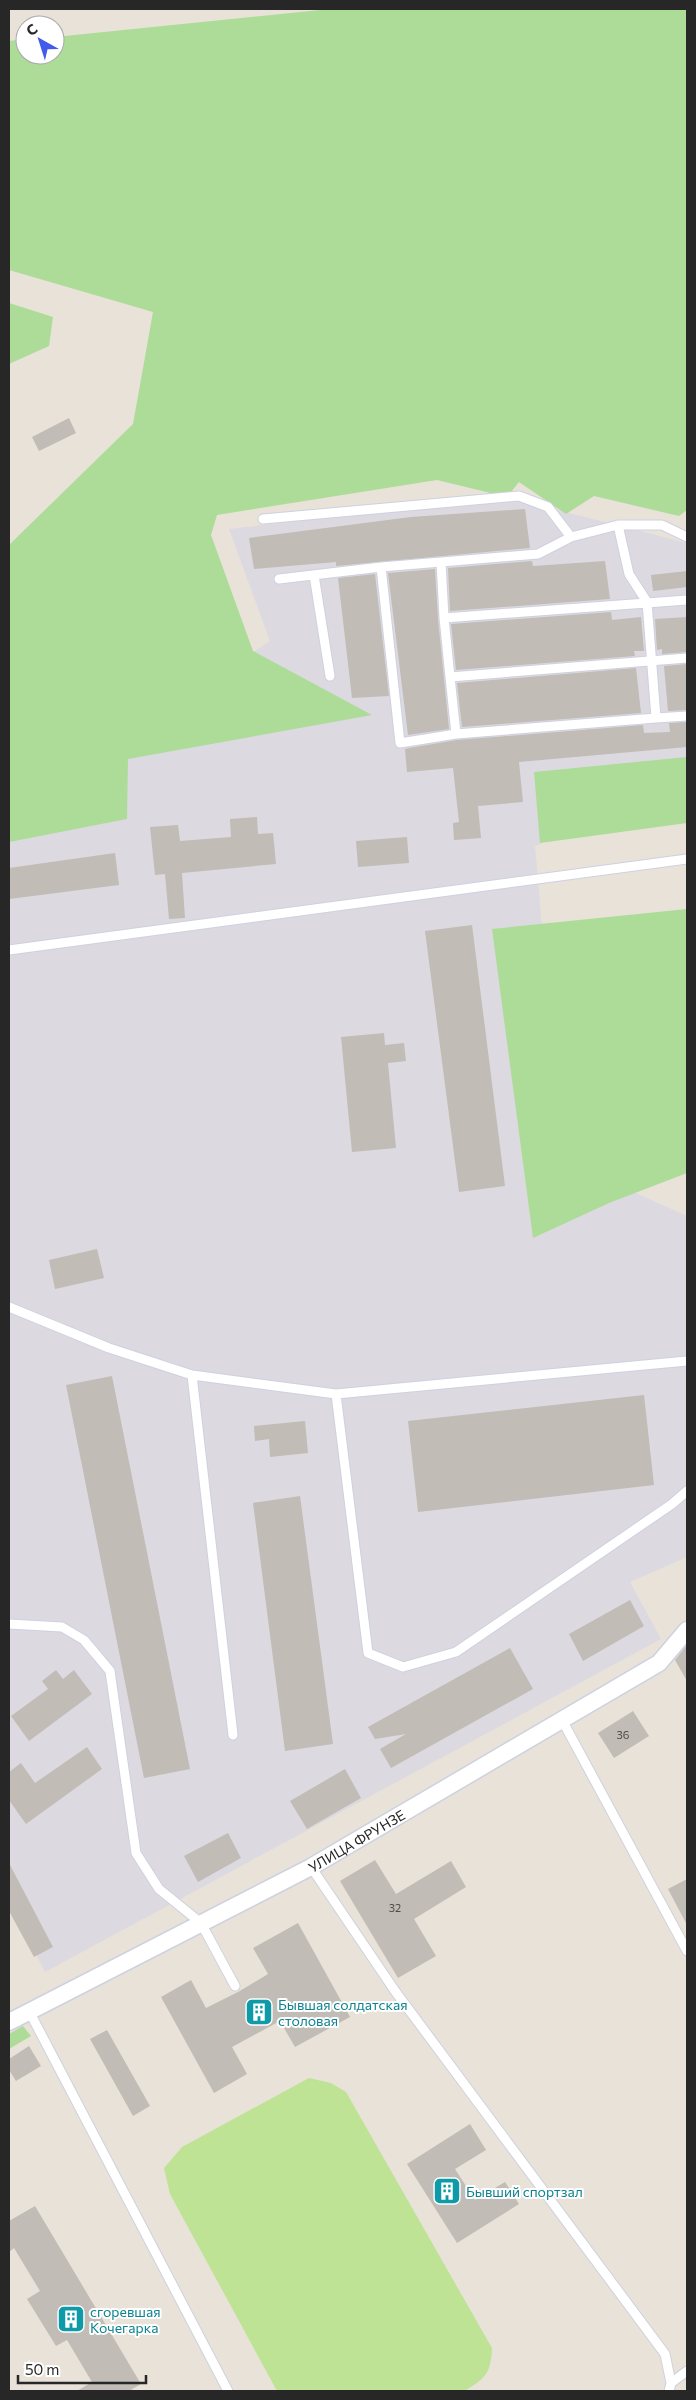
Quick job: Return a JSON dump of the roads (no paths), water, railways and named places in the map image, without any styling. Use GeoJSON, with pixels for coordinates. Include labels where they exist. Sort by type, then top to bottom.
{"type":"FeatureCollection","features":[{"type":"Feature","properties":{"kind":"street","name":"УЛИЦА ФРУНЗЕ"},"geometry":{"type":"LineString","coordinates":[[9,2022],[311,1867],[659,1663],[687,1630]]}},
{"type":"Feature","properties":{"kind":"lane"},"geometry":{"type":"LineString","coordinates":[[264,519],[519,496],[548,507],[571,537]]}},
{"type":"Feature","properties":{"kind":"lane"},"geometry":{"type":"LineString","coordinates":[[618,525],[629,574],[646,602],[656,718]]}},
{"type":"Feature","properties":{"kind":"lane"},"geometry":{"type":"LineString","coordinates":[[279,579],[381,567],[538,554],[571,537],[618,525],[662,525],[687,537]]}},
{"type":"Feature","properties":{"kind":"lane"},"geometry":{"type":"LineString","coordinates":[[441,562],[444,618],[456,734]]}},
{"type":"Feature","properties":{"kind":"lane"},"geometry":{"type":"LineString","coordinates":[[381,567],[400,743],[456,734],[687,716]]}},
{"type":"Feature","properties":{"kind":"lane"},"geometry":{"type":"LineString","coordinates":[[314,575],[330,676]]}},
{"type":"Feature","properties":{"kind":"lane"},"geometry":{"type":"LineString","coordinates":[[444,618],[687,600]]}},
{"type":"Feature","properties":{"kind":"lane"},"geometry":{"type":"LineString","coordinates":[[450,677],[687,658]]}},
{"type":"Feature","properties":{"kind":"lane"},"geometry":{"type":"LineString","coordinates":[[9,950],[687,859]]}},
{"type":"Feature","properties":{"kind":"lane"},"geometry":{"type":"LineString","coordinates":[[9,1307],[109,1348],[192,1375],[336,1394],[687,1361]]}},
{"type":"Feature","properties":{"kind":"lane"},"geometry":{"type":"LineString","coordinates":[[192,1375],[233,1735]]}},
{"type":"Feature","properties":{"kind":"lane"},"geometry":{"type":"LineString","coordinates":[[336,1394],[368,1653],[403,1667],[456,1652],[672,1504],[687,1491]]}},
{"type":"Feature","properties":{"kind":"lane"},"geometry":{"type":"LineString","coordinates":[[9,1624],[62,1627],[84,1640],[110,1670],[136,1853],[159,1889],[201,1924],[235,1986]]}},
{"type":"Feature","properties":{"kind":"lane"},"geometry":{"type":"LineString","coordinates":[[562,1720],[687,1951]]}},
{"type":"Feature","properties":{"kind":"lane"},"geometry":{"type":"LineString","coordinates":[[311,1867],[395,1991],[665,2354],[670,2387]]}},
{"type":"Feature","properties":{"kind":"lane"},"geometry":{"type":"LineString","coordinates":[[29,2011],[228,2391]]}},
{"type":"Feature","properties":{"kind":"lane"},"geometry":{"type":"LineString","coordinates":[[670,2387],[687,2371]]}},
{"type":"Feature","properties":{"kind":"place","name":"Бывшая солдатская столовая"},"geometry":{"type":"Point","coordinates":[259,2012]}},
{"type":"Feature","properties":{"kind":"place","name":"Бывший спортзал"},"geometry":{"type":"Point","coordinates":[447,2191]}},
{"type":"Feature","properties":{"kind":"place","name":"сгоревшая Кочегарка"},"geometry":{"type":"Point","coordinates":[71,2319]}}]}
